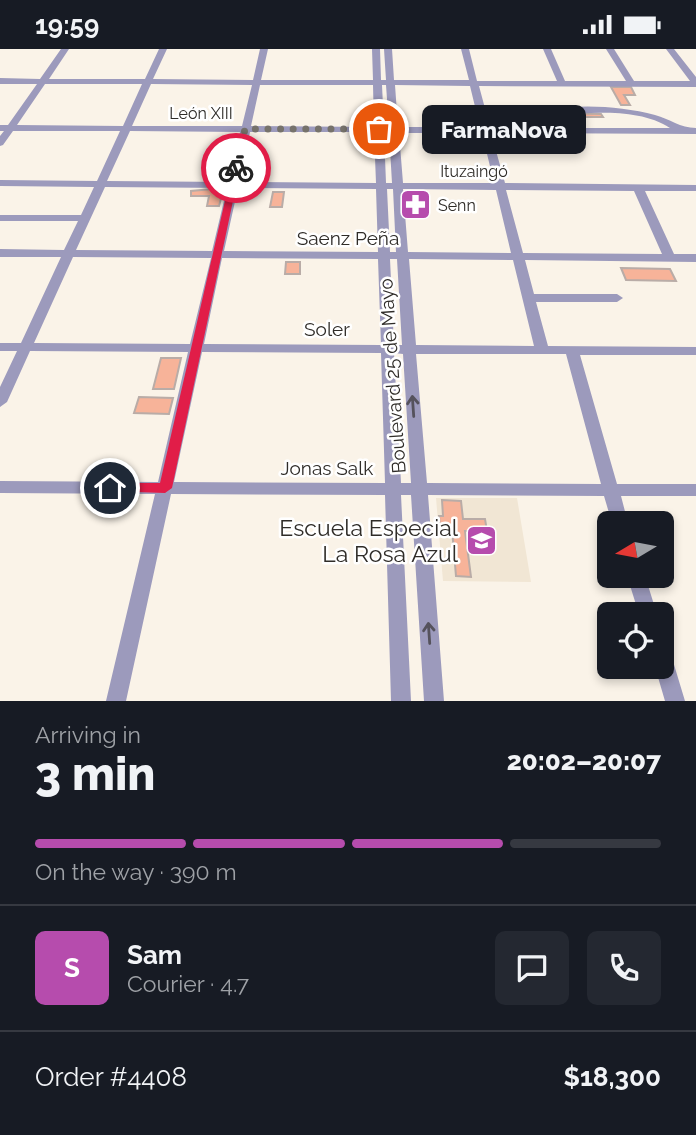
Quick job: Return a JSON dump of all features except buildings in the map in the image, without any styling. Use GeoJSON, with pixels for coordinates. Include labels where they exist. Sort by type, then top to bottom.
{"type":"FeatureCollection","features":[{"type":"Feature","properties":{"kind":"street"},"geometry":{"type":"LineString","coordinates":[[0,143],[5,128],[65,49]]}},
{"type":"Feature","properties":{"kind":"street"},"geometry":{"type":"LineString","coordinates":[[0,402],[163,49]]}},
{"type":"Feature","properties":{"kind":"street"},"geometry":{"type":"LineString","coordinates":[[116,701],[264,49]]}},
{"type":"Feature","properties":{"kind":"street","name":"Boulevard 25 de Mayo"},"geometry":{"type":"LineString","coordinates":[[376,49],[384,82]]}},
{"type":"Feature","properties":{"kind":"street","name":"Boulevard 25 de Mayo"},"geometry":{"type":"LineString","coordinates":[[388,49],[384,82],[386,129],[381,186],[401,701]]}},
{"type":"Feature","properties":{"kind":"street"},"geometry":{"type":"LineString","coordinates":[[465,49],[542,350]]}},
{"type":"Feature","properties":{"kind":"street"},"geometry":{"type":"LineString","coordinates":[[547,49],[562,83]]}},
{"type":"Feature","properties":{"kind":"street"},"geometry":{"type":"LineString","coordinates":[[610,49],[631,83]]}},
{"type":"Feature","properties":{"kind":"street"},"geometry":{"type":"LineString","coordinates":[[670,49],[696,84]]}},
{"type":"Feature","properties":{"kind":"street"},"geometry":{"type":"LineString","coordinates":[[0,81],[696,84]]}},
{"type":"Feature","properties":{"kind":"street"},"geometry":{"type":"LineString","coordinates":[[557,130],[554,113],[606,111],[651,117],[666,121],[681,130]]}},
{"type":"Feature","properties":{"kind":"street","name":"León XIII"},"geometry":{"type":"LineString","coordinates":[[5,128],[696,131]]}},
{"type":"Feature","properties":{"kind":"street","name":"Boulevard 25 de Mayo"},"geometry":{"type":"LineString","coordinates":[[386,129],[398,186],[434,701]]}},
{"type":"Feature","properties":{"kind":"street","name":"Ituzaingó"},"geometry":{"type":"LineString","coordinates":[[0,183],[696,188]]}},
{"type":"Feature","properties":{"kind":"street"},"geometry":{"type":"LineString","coordinates":[[638,188],[670,258]]}},
{"type":"Feature","properties":{"kind":"street"},"geometry":{"type":"LineString","coordinates":[[0,218],[85,218]]}},
{"type":"Feature","properties":{"kind":"street","name":"Saenz Peña"},"geometry":{"type":"LineString","coordinates":[[0,254],[696,258]]}},
{"type":"Feature","properties":{"kind":"street"},"geometry":{"type":"LineString","coordinates":[[529,298],[617,298]]}},
{"type":"Feature","properties":{"kind":"street","name":"Soler"},"geometry":{"type":"LineString","coordinates":[[0,347],[696,351]]}},
{"type":"Feature","properties":{"kind":"street"},"geometry":{"type":"LineString","coordinates":[[572,350],[616,511]]}},
{"type":"Feature","properties":{"kind":"street","name":"Jonas Salk"},"geometry":{"type":"LineString","coordinates":[[0,487],[696,490]]}},
{"type":"Feature","properties":{"kind":"street"},"geometry":{"type":"LineString","coordinates":[[668,679],[675,701]]}},
{"type":"Feature","properties":{"kind":"shaded area","name":"Escuela Especial La Rosa Azul"},"geometry":{"type":"Polygon","coordinates":[[[436,498],[517,498],[531,582],[443,581],[436,498]]]}},
{"type":"Feature","properties":{"kind":"way so far"},"geometry":{"type":"LineString","coordinates":[[236,168],[245,129],[379,129]]}},
{"type":"Feature","properties":{"kind":"place","name":"FarmaNova"},"geometry":{"type":"Point","coordinates":[379,129]}},
{"type":"Feature","properties":{"kind":"place","name":"Senn"},"geometry":{"type":"Point","coordinates":[415,205]}},
{"type":"Feature","properties":{"kind":"place","name":"Escuela Especial La Rosa Azul"},"geometry":{"type":"Point","coordinates":[481,540]}},
{"type":"Feature","properties":{"kind":"route"},"geometry":{"type":"LineString","coordinates":[[110,488],[165,488],[236,168]]}}]}
